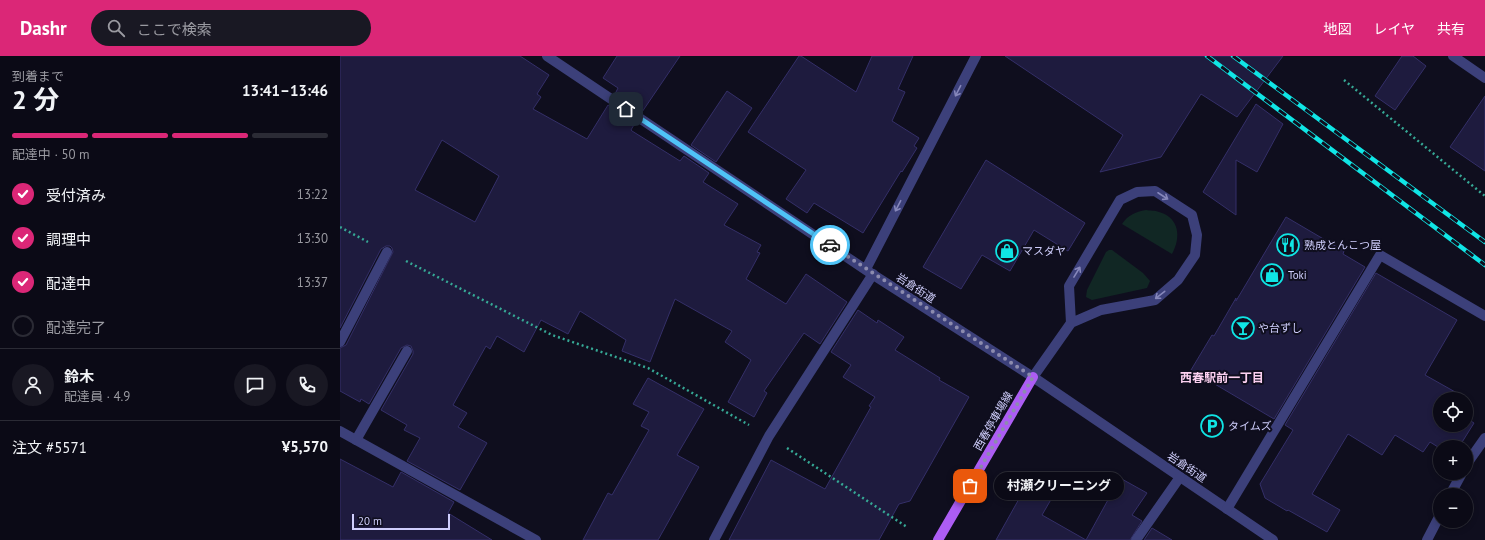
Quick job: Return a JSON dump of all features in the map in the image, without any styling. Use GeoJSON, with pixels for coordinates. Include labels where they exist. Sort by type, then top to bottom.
{"type":"FeatureCollection","features":[{"type":"Feature","properties":{"kind":"main road","name":"西春停車場線"},"geometry":{"type":"LineString","coordinates":[[938,540],[1033,377]]}},
{"type":"Feature","properties":{"kind":"street","name":"岩倉街道"},"geometry":{"type":"LineString","coordinates":[[547,56],[869,271],[1033,377],[1273,540]]}},
{"type":"Feature","properties":{"kind":"street"},"geometry":{"type":"LineString","coordinates":[[714,540],[769,436],[869,271],[976,56]]}},
{"type":"Feature","properties":{"kind":"street"},"geometry":{"type":"LineString","coordinates":[[1453,56],[1485,78]]}},
{"type":"Feature","properties":{"kind":"street"},"geometry":{"type":"LineString","coordinates":[[1033,377],[1071,323],[1101,310],[1155,300],[1178,280],[1195,255],[1198,235],[1192,215],[1155,191],[1137,192],[1120,200],[1068,286],[1071,323]]}},
{"type":"Feature","properties":{"kind":"street"},"geometry":{"type":"LineString","coordinates":[[340,342],[387,252]]}},
{"type":"Feature","properties":{"kind":"street"},"geometry":{"type":"LineString","coordinates":[[1227,509],[1380,255],[1485,316]]}},
{"type":"Feature","properties":{"kind":"street"},"geometry":{"type":"LineString","coordinates":[[356,440],[408,351]]}},
{"type":"Feature","properties":{"kind":"street"},"geometry":{"type":"LineString","coordinates":[[340,431],[536,540]]}},
{"type":"Feature","properties":{"kind":"street"},"geometry":{"type":"LineString","coordinates":[[1473,455],[1485,438]]}},
{"type":"Feature","properties":{"kind":"street"},"geometry":{"type":"LineString","coordinates":[[1136,540],[1180,477]]}},
{"type":"Feature","properties":{"kind":"street"},"geometry":{"type":"LineString","coordinates":[[1427,540],[1433,528]]}},
{"type":"Feature","properties":{"kind":"path"},"geometry":{"type":"LineString","coordinates":[[1344,80],[1485,196]]}},
{"type":"Feature","properties":{"kind":"path"},"geometry":{"type":"LineString","coordinates":[[340,227],[552,335],[648,368],[769,436],[907,528]]}},
{"type":"Feature","properties":{"kind":"green space"},"geometry":{"type":"Polygon","coordinates":[[[1146,210],[1156,211],[1166,215],[1175,224],[1177,229],[1177,242],[1172,254],[1122,224],[1132,214],[1146,210]]]}},
{"type":"Feature","properties":{"kind":"green space"},"geometry":{"type":"Polygon","coordinates":[[[1112,250],[1143,273],[1150,281],[1147,288],[1092,300],[1086,297],[1087,290],[1106,252],[1112,250]]]}},
{"type":"Feature","properties":{"kind":"building"},"geometry":{"type":"Polygon","coordinates":[[[340,56],[520,56],[549,75],[537,94],[541,97],[533,109],[587,139],[608,105],[635,123],[631,130],[632,131],[680,161],[684,156],[709,173],[703,182],[738,204],[724,225],[761,245],[757,252],[760,253],[746,279],[786,304],[806,274],[847,302],[820,344],[804,333],[764,391],[767,393],[754,417],[728,402],[751,360],[725,342],[732,331],[675,299],[650,362],[622,351],[626,340],[580,311],[568,334],[541,320],[524,352],[497,336],[490,349],[486,346],[453,405],[467,413],[458,427],[487,443],[460,490],[407,461],[420,438],[404,430],[407,425],[381,410],[413,354],[411,346],[407,345],[401,348],[369,404],[361,399],[360,402],[340,391],[340,348],[346,345],[393,252],[390,246],[386,246],[381,249],[340,328],[340,56]],[[442,140],[415,190],[475,222],[499,176],[442,140]]]}},
{"type":"Feature","properties":{"kind":"building"},"geometry":{"type":"Polygon","coordinates":[[[617,56],[680,56],[642,112],[615,94],[618,88],[603,78],[617,56]]]}},
{"type":"Feature","properties":{"kind":"building"},"geometry":{"type":"Polygon","coordinates":[[[799,56],[856,92],[872,56],[913,56],[898,89],[905,92],[892,121],[919,138],[914,146],[917,148],[863,233],[814,203],[807,213],[786,199],[806,170],[748,132],[799,56]]]}},
{"type":"Feature","properties":{"kind":"building"},"geometry":{"type":"Polygon","coordinates":[[[1005,56],[1283,56],[1237,117],[1201,94],[1161,157],[1100,172],[1123,135],[1005,56]]]}},
{"type":"Feature","properties":{"kind":"building"},"geometry":{"type":"Polygon","coordinates":[[[1402,56],[1413,56],[1426,66],[1395,110],[1375,96],[1402,56]]]}},
{"type":"Feature","properties":{"kind":"building"},"geometry":{"type":"Polygon","coordinates":[[[727,91],[752,108],[716,162],[691,145],[727,91]]]}},
{"type":"Feature","properties":{"kind":"building"},"geometry":{"type":"Polygon","coordinates":[[[1485,96],[1485,171],[1450,147],[1485,96]]]}},
{"type":"Feature","properties":{"kind":"building"},"geometry":{"type":"Polygon","coordinates":[[[1256,104],[1283,124],[1257,172],[1236,160],[1236,215],[1203,192],[1256,104]]]}},
{"type":"Feature","properties":{"kind":"building"},"geometry":{"type":"Polygon","coordinates":[[[986,160],[1085,223],[1068,251],[1034,230],[1010,271],[982,255],[961,289],[923,267],[986,160]]]}},
{"type":"Feature","properties":{"kind":"building"},"geometry":{"type":"Polygon","coordinates":[[[1286,217],[1344,251],[1343,254],[1365,267],[1274,419],[1191,370],[1212,335],[1214,336],[1236,298],[1236,301],[1286,217]]]}},
{"type":"Feature","properties":{"kind":"building"},"geometry":{"type":"Polygon","coordinates":[[[1376,273],[1457,320],[1425,375],[1455,392],[1433,392],[1433,432],[1468,432],[1463,440],[1433,440],[1433,444],[1430,442],[1423,452],[1395,435],[1382,455],[1348,434],[1312,494],[1340,510],[1327,532],[1265,498],[1260,484],[1293,430],[1285,425],[1376,273]]]}},
{"type":"Feature","properties":{"kind":"building"},"geometry":{"type":"Polygon","coordinates":[[[858,310],[877,323],[878,320],[904,337],[895,350],[940,378],[939,380],[969,397],[910,501],[899,504],[879,540],[729,540],[771,460],[825,489],[871,407],[869,406],[875,397],[843,377],[851,365],[831,352],[858,310]]]}},
{"type":"Feature","properties":{"kind":"building"},"geometry":{"type":"Polygon","coordinates":[[[648,378],[704,409],[677,455],[699,467],[658,540],[583,540],[608,493],[612,495],[649,430],[641,426],[649,412],[633,404],[648,378]]]}},
{"type":"Feature","properties":{"kind":"building"},"geometry":{"type":"Polygon","coordinates":[[[340,459],[393,487],[401,472],[454,502],[448,513],[492,540],[340,540],[340,459]]]}},
{"type":"Feature","properties":{"kind":"building"},"geometry":{"type":"Polygon","coordinates":[[[1067,472],[1042,515],[1086,540],[996,540],[1024,490],[1032,484],[1067,472]]]}},
{"type":"Feature","properties":{"kind":"building"},"geometry":{"type":"Polygon","coordinates":[[[1120,478],[1147,493],[1132,515],[1142,521],[1130,540],[1086,540],[1120,478]]]}},
{"type":"Feature","properties":{"kind":"building"},"geometry":{"type":"Polygon","coordinates":[[[1152,528],[1172,540],[1144,540],[1152,528]]]}},
{"type":"Feature","properties":{"kind":"railway"},"geometry":{"type":"LineString","coordinates":[[1207,56],[1485,265]]}},
{"type":"Feature","properties":{"kind":"railway"},"geometry":{"type":"LineString","coordinates":[[1233,56],[1485,242]]}},
{"type":"Feature","properties":{"kind":"way so far"},"geometry":{"type":"LineString","coordinates":[[830,245],[872,274],[1033,377],[970,486]]}},
{"type":"Feature","properties":{"kind":"place","name":"熟成とんこつ屋"},"geometry":{"type":"Point","coordinates":[1288,245]}},
{"type":"Feature","properties":{"kind":"place","name":"マスダヤ"},"geometry":{"type":"Point","coordinates":[1007,251]}},
{"type":"Feature","properties":{"kind":"place","name":"Toki"},"geometry":{"type":"Point","coordinates":[1272,275]}},
{"type":"Feature","properties":{"kind":"place","name":"や台ずし"},"geometry":{"type":"Point","coordinates":[1243,328]}},
{"type":"Feature","properties":{"kind":"place","name":"タイムズ"},"geometry":{"type":"Point","coordinates":[1212,426]}},
{"type":"Feature","properties":{"kind":"place","name":"村瀬クリーニング"},"geometry":{"type":"Point","coordinates":[970,486]}},
{"type":"Feature","properties":{"kind":"district","name":"西春駅前一丁目"},"geometry":{"type":"Point","coordinates":[1222,378]}},
{"type":"Feature","properties":{"kind":"route"},"geometry":{"type":"LineString","coordinates":[[626,109],[830,245]]}}]}
